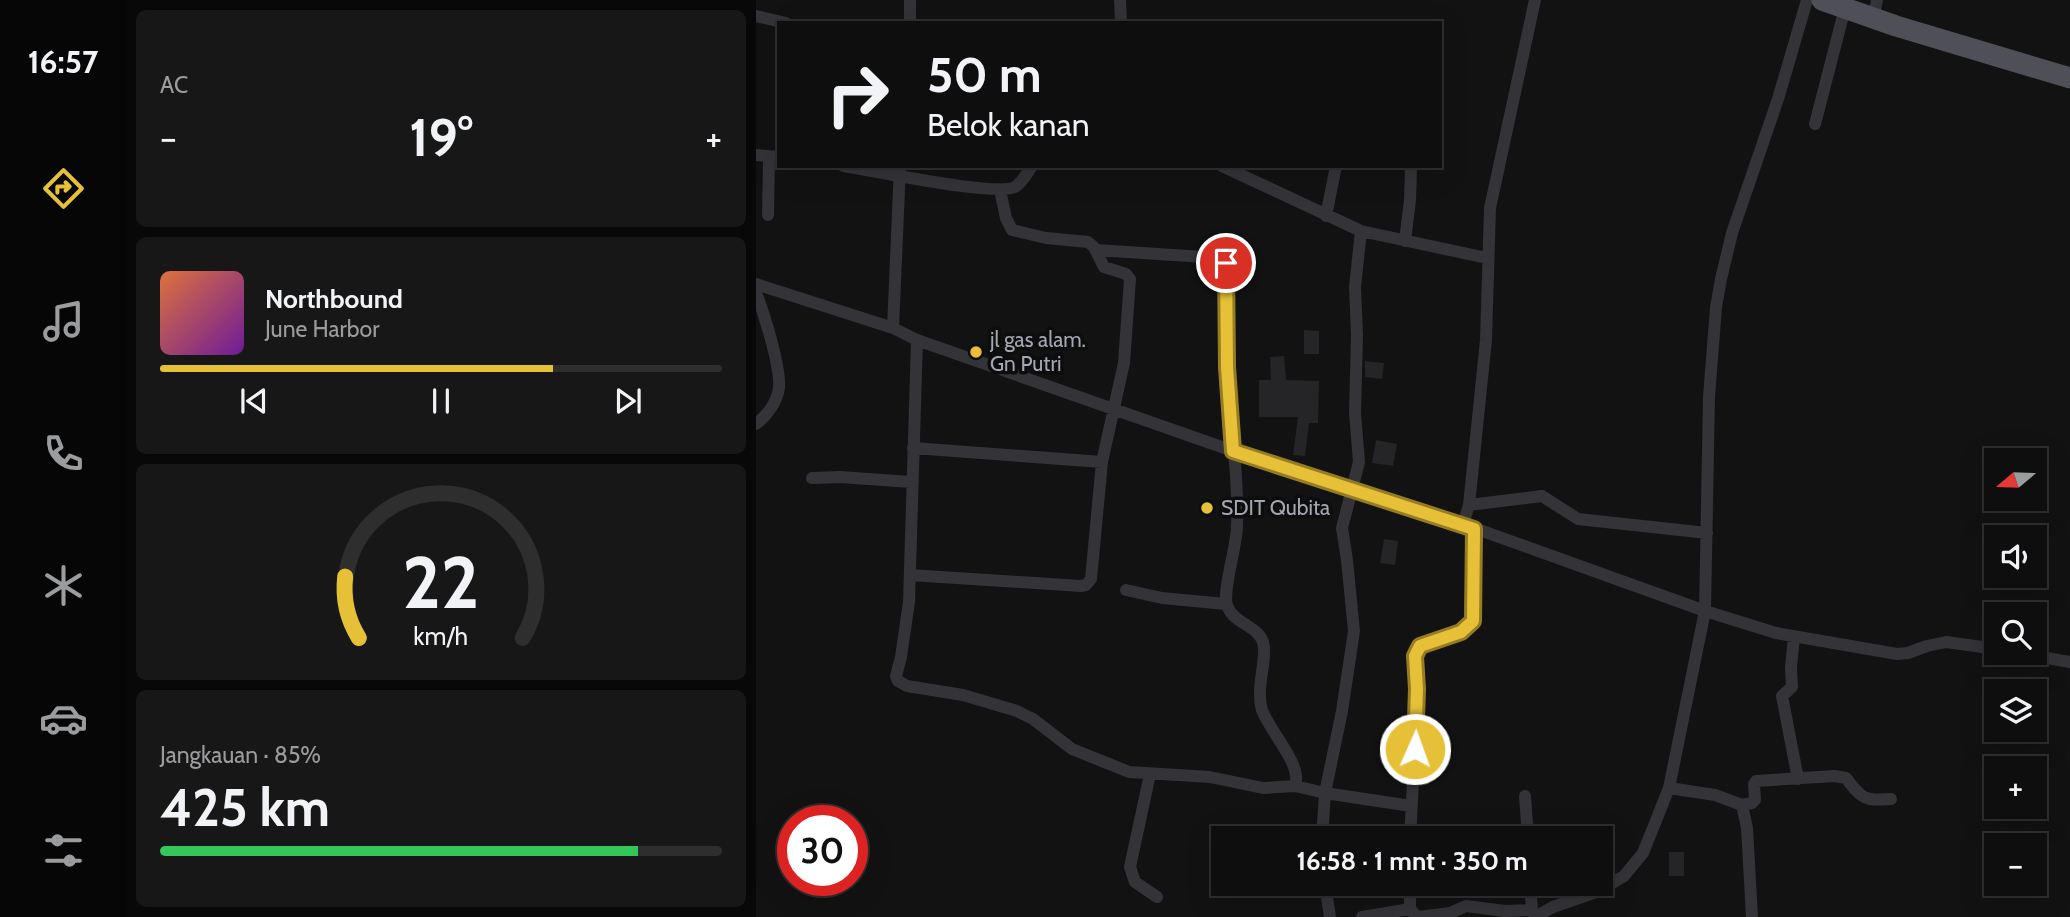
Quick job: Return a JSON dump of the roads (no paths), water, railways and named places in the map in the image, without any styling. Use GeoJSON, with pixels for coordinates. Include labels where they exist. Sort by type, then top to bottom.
{"type":"FeatureCollection","features":[{"type":"Feature","properties":{"kind":"main road"},"geometry":{"type":"LineString","coordinates":[[1822,0],[1845,8],[1875,9],[2070,78]]}},
{"type":"Feature","properties":{"kind":"street"},"geometry":{"type":"LineString","coordinates":[[910,21],[911,0]]}},
{"type":"Feature","properties":{"kind":"street"},"geometry":{"type":"LineString","coordinates":[[1120,0],[1121,21]]}},
{"type":"Feature","properties":{"kind":"street"},"geometry":{"type":"LineString","coordinates":[[1410,826],[1417,707],[1415,656],[1420,646],[1461,632],[1473,621],[1469,505],[1486,340],[1490,208],[1535,0]]}},
{"type":"Feature","properties":{"kind":"street"},"geometry":{"type":"LineString","coordinates":[[1362,917],[1450,913],[1466,906],[1534,914],[1600,891],[1624,876],[1643,853],[1669,788],[1705,611],[1709,397],[1716,307],[1721,279],[1732,233],[1778,99],[1807,0]]}},
{"type":"Feature","properties":{"kind":"street"},"geometry":{"type":"LineString","coordinates":[[1815,124],[1845,8]]}},
{"type":"Feature","properties":{"kind":"street"},"geometry":{"type":"LineString","coordinates":[[756,16],[777,21]]}},
{"type":"Feature","properties":{"kind":"street"},"geometry":{"type":"LineString","coordinates":[[768,156],[768,215]]}},
{"type":"Feature","properties":{"kind":"street"},"geometry":{"type":"LineString","coordinates":[[863,168],[1000,190],[1017,186],[1030,168]]}},
{"type":"Feature","properties":{"kind":"street"},"geometry":{"type":"LineString","coordinates":[[1228,168],[1361,231],[1488,258]]}},
{"type":"Feature","properties":{"kind":"street"},"geometry":{"type":"LineString","coordinates":[[1326,216],[1336,168]]}},
{"type":"Feature","properties":{"kind":"street"},"geometry":{"type":"LineString","coordinates":[[1405,241],[1411,168]]}},
{"type":"Feature","properties":{"kind":"street"},"geometry":{"type":"LineString","coordinates":[[893,328],[900,172]]}},
{"type":"Feature","properties":{"kind":"street"},"geometry":{"type":"LineString","coordinates":[[910,575],[995,582],[1086,585],[1093,573],[1102,462],[1124,363],[1131,283],[1129,276],[1104,267],[1096,250],[1083,240],[1056,239],[1012,230],[1006,218],[1000,190]]}},
{"type":"Feature","properties":{"kind":"street"},"geometry":{"type":"LineString","coordinates":[[1323,826],[1325,793],[1342,711],[1354,632],[1342,528],[1359,461],[1355,413],[1357,335],[1354,286],[1361,231]]}},
{"type":"Feature","properties":{"kind":"street"},"geometry":{"type":"LineString","coordinates":[[1096,250],[1220,258],[1226,261],[1227,367],[1237,528],[1226,604],[1235,619],[1256,633],[1263,642],[1260,693],[1262,709],[1294,766],[1297,781],[1295,786]]}},
{"type":"Feature","properties":{"kind":"street"},"geometry":{"type":"LineString","coordinates":[[756,284],[893,328],[917,340],[1233,451],[1469,527],[1705,611],[1794,637],[1897,654],[1946,642],[1984,647]]}},
{"type":"Feature","properties":{"kind":"street"},"geometry":{"type":"LineString","coordinates":[[756,293],[779,384],[772,405],[756,424]]}},
{"type":"Feature","properties":{"kind":"street"},"geometry":{"type":"LineString","coordinates":[[917,340],[910,575],[906,625],[896,676],[902,684],[963,695],[1007,707],[1033,719],[1064,744],[1083,755],[1129,772],[1210,777],[1263,788],[1295,786],[1411,806]]}},
{"type":"Feature","properties":{"kind":"street"},"geometry":{"type":"LineString","coordinates":[[913,447],[1102,462]]}},
{"type":"Feature","properties":{"kind":"street"},"geometry":{"type":"LineString","coordinates":[[812,478],[840,477],[911,482]]}},
{"type":"Feature","properties":{"kind":"street"},"geometry":{"type":"LineString","coordinates":[[1469,505],[1542,496],[1578,519],[1707,533]]}},
{"type":"Feature","properties":{"kind":"street"},"geometry":{"type":"LineString","coordinates":[[1126,590],[1162,598],[1226,604]]}},
{"type":"Feature","properties":{"kind":"street"},"geometry":{"type":"LineString","coordinates":[[1794,637],[1792,687],[1782,696],[1798,779]]}},
{"type":"Feature","properties":{"kind":"street"},"geometry":{"type":"LineString","coordinates":[[2047,658],[2070,662]]}},
{"type":"Feature","properties":{"kind":"street"},"geometry":{"type":"LineString","coordinates":[[1150,774],[1129,867],[1135,882],[1157,897]]}},
{"type":"Feature","properties":{"kind":"street"},"geometry":{"type":"LineString","coordinates":[[1669,788],[1715,795],[1742,805],[1754,802],[1756,781],[1843,776],[1863,798],[1891,799]]}},
{"type":"Feature","properties":{"kind":"street"},"geometry":{"type":"LineString","coordinates":[[1525,796],[1527,826]]}},
{"type":"Feature","properties":{"kind":"street"},"geometry":{"type":"LineString","coordinates":[[1742,805],[1747,828],[1752,917]]}},
{"type":"Feature","properties":{"kind":"street"},"geometry":{"type":"LineString","coordinates":[[1327,896],[1330,917]]}},
{"type":"Feature","properties":{"kind":"street"},"geometry":{"type":"LineString","coordinates":[[1412,896],[1415,914]]}},
{"type":"Feature","properties":{"kind":"street"},"geometry":{"type":"LineString","coordinates":[[1532,896],[1534,914]]}},
{"type":"Feature","properties":{"kind":"place","name":"jl gas alam. Gn Putri"},"geometry":{"type":"Point","coordinates":[976,352]}},
{"type":"Feature","properties":{"kind":"place","name":"SDIT Qubita"},"geometry":{"type":"Point","coordinates":[1207,508]}}]}
